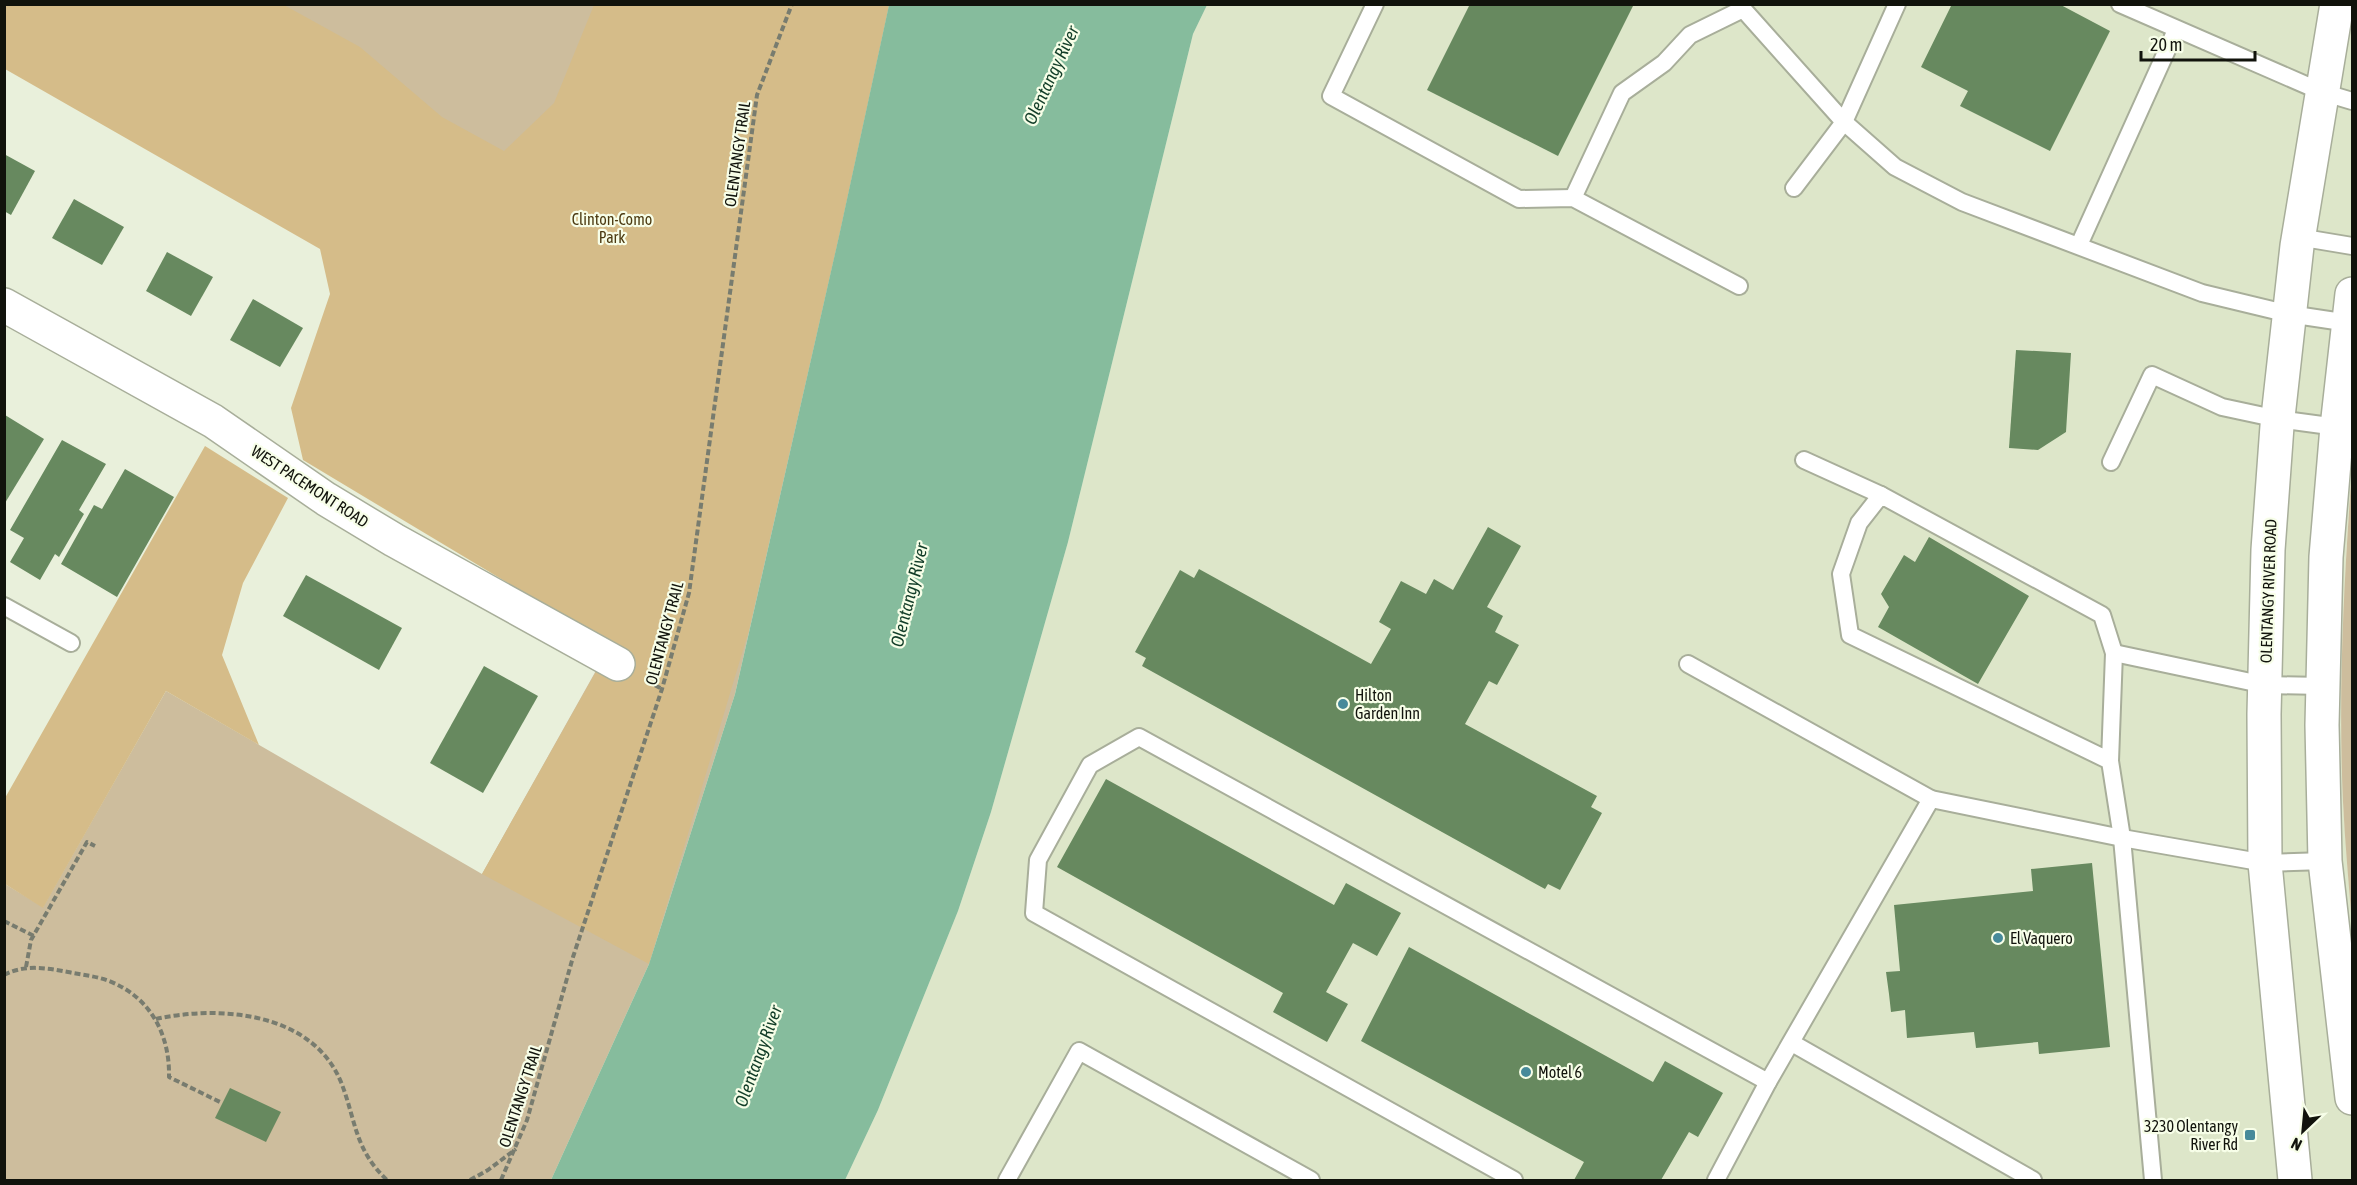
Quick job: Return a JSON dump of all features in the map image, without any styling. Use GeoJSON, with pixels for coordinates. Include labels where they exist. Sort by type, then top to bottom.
{"type":"FeatureCollection","features":[{"type":"Feature","properties":{"kind":"main road","name":"OLENTANGY RIVER ROAD"},"geometry":{"type":"LineString","coordinates":[[2295,1180],[2265,862],[2268,550],[2278,419],[2298,237],[2337,4]]}},
{"type":"Feature","properties":{"kind":"main road","name":"WEST PACEMONT ROAD"},"geometry":{"type":"LineString","coordinates":[[4,305],[213,421],[326,499],[394,540],[618,664]]}},
{"type":"Feature","properties":{"kind":"main road"},"geometry":{"type":"LineString","coordinates":[[2351,308],[2337,427],[2326,557],[2323,686],[2325,861],[2352,1098]]}},
{"type":"Feature","properties":{"kind":"lane"},"geometry":{"type":"LineString","coordinates":[[1376,4],[1331,96],[1519,199],[1573,198],[1739,286]]}},
{"type":"Feature","properties":{"kind":"lane"},"geometry":{"type":"LineString","coordinates":[[1794,188],[1844,122],[1897,4]]}},
{"type":"Feature","properties":{"kind":"lane"},"geometry":{"type":"LineString","coordinates":[[2120,4],[2322,92],[2352,101]]}},
{"type":"Feature","properties":{"kind":"lane"},"geometry":{"type":"LineString","coordinates":[[1573,198],[1622,93],[1664,63],[1690,35],[1741,7],[1844,122],[1895,167],[1962,202],[2202,293],[2289,314],[2351,308]]}},
{"type":"Feature","properties":{"kind":"lane"},"geometry":{"type":"LineString","coordinates":[[2079,245],[2176,30]]}},
{"type":"Feature","properties":{"kind":"lane"},"geometry":{"type":"LineString","coordinates":[[2298,237],[2352,246]]}},
{"type":"Feature","properties":{"kind":"lane"},"geometry":{"type":"LineString","coordinates":[[2110,462],[2152,375],[2222,407],[2278,419],[2337,427]]}},
{"type":"Feature","properties":{"kind":"lane"},"geometry":{"type":"LineString","coordinates":[[1804,460],[1881,495],[2102,615],[2114,653],[2110,761],[2122,838],[2153,1180]]}},
{"type":"Feature","properties":{"kind":"lane"},"geometry":{"type":"LineString","coordinates":[[1881,495],[1859,523],[1841,574],[1850,635],[2110,761]]}},
{"type":"Feature","properties":{"kind":"lane"},"geometry":{"type":"LineString","coordinates":[[4,606],[71,643]]}},
{"type":"Feature","properties":{"kind":"lane"},"geometry":{"type":"LineString","coordinates":[[2114,653],[2265,685],[2323,686]]}},
{"type":"Feature","properties":{"kind":"lane"},"geometry":{"type":"LineString","coordinates":[[1688,664],[1931,799],[2122,838],[2265,862],[2325,861]]}},
{"type":"Feature","properties":{"kind":"lane"},"geometry":{"type":"LineString","coordinates":[[1514,1180],[1034,913],[1038,860],[1090,765],[1139,736],[1768,1082]]}},
{"type":"Feature","properties":{"kind":"lane"},"geometry":{"type":"LineString","coordinates":[[1716,1180],[1768,1082],[1931,799]]}},
{"type":"Feature","properties":{"kind":"lane"},"geometry":{"type":"LineString","coordinates":[[1792,1043],[2033,1180]]}},
{"type":"Feature","properties":{"kind":"lane"},"geometry":{"type":"LineString","coordinates":[[1007,1180],[1079,1051],[1311,1180]]}},
{"type":"Feature","properties":{"kind":"path","name":"OLENTANGY TRAIL"},"geometry":{"type":"LineString","coordinates":[[501,1180],[517,1148],[542,1073],[573,957],[662,689],[689,593],[757,95],[792,4]]}},
{"type":"Feature","properties":{"kind":"path"},"geometry":{"type":"LineString","coordinates":[[26,967],[28,947],[87,842],[95,846]]}},
{"type":"Feature","properties":{"kind":"path"},"geometry":{"type":"LineString","coordinates":[[4,921],[34,936]]}},
{"type":"Feature","properties":{"kind":"path"},"geometry":{"type":"LineString","coordinates":[[4,975],[26,967],[49,969],[107,980],[126,989],[143,1002],[156,1019],[165,1038],[169,1059],[169,1077],[222,1103]]}},
{"type":"Feature","properties":{"kind":"path"},"geometry":{"type":"LineString","coordinates":[[156,1019],[190,1014],[251,1017],[273,1022],[314,1043],[329,1060],[341,1082],[359,1143],[369,1160],[387,1180]]}},
{"type":"Feature","properties":{"kind":"path"},"geometry":{"type":"LineString","coordinates":[[470,1180],[488,1170],[517,1148]]}},
{"type":"Feature","properties":{"kind":"shaded area"},"geometry":{"type":"Polygon","coordinates":[[[1207,5],[2352,5],[2352,468],[2346,555],[2342,710],[2343,802],[2352,926],[2352,1180],[845,1180],[878,1110],[958,911],[991,812],[1068,542],[1193,34],[1207,5]]]}},
{"type":"Feature","properties":{"kind":"green space","name":"Clinton-Como Park"},"geometry":{"type":"Polygon","coordinates":[[[5,4],[889,5],[735,694],[649,964],[551,1180],[5,1180],[5,884],[43,907],[166,691],[482,874],[635,601],[388,232],[5,4]]]}},
{"type":"Feature","properties":{"kind":"green space"},"geometry":{"type":"Polygon","coordinates":[[[5,5],[284,5],[360,47],[442,117],[504,151],[554,103],[594,5],[889,5],[749,630],[649,964],[482,874],[611,645],[303,460],[291,408],[330,294],[320,249],[5,69],[5,5]]]}},
{"type":"Feature","properties":{"kind":"green space"},"geometry":{"type":"Polygon","coordinates":[[[205,446],[288,498],[243,583],[222,655],[259,745],[166,691],[43,908],[5,884],[5,798],[205,446]]]}},
{"type":"Feature","properties":{"kind":"green space"},"geometry":{"type":"Polygon","coordinates":[[[2352,468],[2352,926],[2343,802],[2341,719],[2344,593],[2352,468]]]}},
{"type":"Feature","properties":{"kind":"water","name":"Olentangy River"},"geometry":{"type":"Polygon","coordinates":[[[889,5],[1207,5],[1193,34],[1068,542],[991,812],[958,911],[878,1110],[845,1180],[551,1180],[649,964],[735,694],[889,5]]]}},
{"type":"Feature","properties":{"kind":"building"},"geometry":{"type":"Polygon","coordinates":[[[1470,4],[1634,4],[1558,156],[1427,90],[1470,4]]]}},
{"type":"Feature","properties":{"kind":"building"},"geometry":{"type":"Polygon","coordinates":[[[1952,4],[2059,4],[2110,31],[2050,151],[1960,106],[1968,91],[1921,67],[1952,4]]]}},
{"type":"Feature","properties":{"kind":"building"},"geometry":{"type":"Polygon","coordinates":[[[4,154],[35,171],[11,215],[4,211],[4,154]]]}},
{"type":"Feature","properties":{"kind":"building"},"geometry":{"type":"Polygon","coordinates":[[[74,199],[124,227],[102,265],[52,238],[74,199]]]}},
{"type":"Feature","properties":{"kind":"building"},"geometry":{"type":"Polygon","coordinates":[[[167,252],[213,277],[191,316],[146,291],[167,252]]]}},
{"type":"Feature","properties":{"kind":"building"},"geometry":{"type":"Polygon","coordinates":[[[253,299],[303,328],[280,367],[230,340],[253,299]]]}},
{"type":"Feature","properties":{"kind":"building"},"geometry":{"type":"Polygon","coordinates":[[[2016,350],[2071,353],[2066,432],[2038,450],[2009,448],[2016,350]]]}},
{"type":"Feature","properties":{"kind":"building"},"geometry":{"type":"Polygon","coordinates":[[[5,415],[44,439],[5,503],[5,415]]]}},
{"type":"Feature","properties":{"kind":"building"},"geometry":{"type":"Polygon","coordinates":[[[62,440],[106,464],[79,510],[84,514],[59,557],[55,554],[40,580],[10,562],[24,538],[10,530],[62,440]]]}},
{"type":"Feature","properties":{"kind":"building"},"geometry":{"type":"Polygon","coordinates":[[[125,469],[174,497],[117,597],[61,564],[94,505],[102,509],[125,469]]]}},
{"type":"Feature","properties":{"kind":"building","name":"Hilton Garden Inn"},"geometry":{"type":"Polygon","coordinates":[[[1488,527],[1521,546],[1487,607],[1503,616],[1495,632],[1519,645],[1497,685],[1489,681],[1465,724],[1597,796],[1591,807],[1602,813],[1560,890],[1548,884],[1545,889],[1142,666],[1146,658],[1135,652],[1180,570],[1194,578],[1199,569],[1371,664],[1391,629],[1379,622],[1401,581],[1426,594],[1434,579],[1453,590],[1488,527]]]}},
{"type":"Feature","properties":{"kind":"building"},"geometry":{"type":"Polygon","coordinates":[[[1929,537],[2029,596],[1978,684],[1878,627],[1889,607],[1881,594],[1904,555],[1915,562],[1929,537]]]}},
{"type":"Feature","properties":{"kind":"building"},"geometry":{"type":"Polygon","coordinates":[[[306,575],[402,628],[379,670],[283,616],[306,575]]]}},
{"type":"Feature","properties":{"kind":"building"},"geometry":{"type":"Polygon","coordinates":[[[484,666],[538,696],[483,793],[430,763],[484,666]]]}},
{"type":"Feature","properties":{"kind":"building"},"geometry":{"type":"Polygon","coordinates":[[[1106,779],[1334,905],[1346,883],[1401,913],[1377,956],[1353,943],[1326,992],[1348,1004],[1327,1042],[1273,1012],[1283,993],[1057,867],[1106,779]]]}},
{"type":"Feature","properties":{"kind":"building","name":"El Vaquero"},"geometry":{"type":"Polygon","coordinates":[[[2092,863],[2110,1047],[2039,1054],[2038,1042],[1976,1048],[1974,1032],[1907,1038],[1905,1010],[1891,1012],[1886,972],[1900,971],[1894,905],[2033,891],[2031,869],[2092,863]]]}},
{"type":"Feature","properties":{"kind":"building","name":"Motel 6"},"geometry":{"type":"Polygon","coordinates":[[[1409,947],[1653,1082],[1665,1061],[1723,1093],[1698,1137],[1689,1132],[1661,1180],[1574,1180],[1584,1162],[1361,1041],[1409,947]]]}},
{"type":"Feature","properties":{"kind":"building"},"geometry":{"type":"Polygon","coordinates":[[[230,1088],[281,1112],[266,1142],[215,1118],[230,1088]]]}},
{"type":"Feature","properties":{"kind":"place","name":"Hilton Garden Inn"},"geometry":{"type":"Point","coordinates":[1343,704]}},
{"type":"Feature","properties":{"kind":"place","name":"El Vaquero"},"geometry":{"type":"Point","coordinates":[1998,938]}},
{"type":"Feature","properties":{"kind":"place","name":"Motel 6"},"geometry":{"type":"Point","coordinates":[1526,1072]}},
{"type":"Feature","properties":{"kind":"place","name":"3230 Olentangy River Rd"},"geometry":{"type":"Point","coordinates":[2250,1135]}}]}
